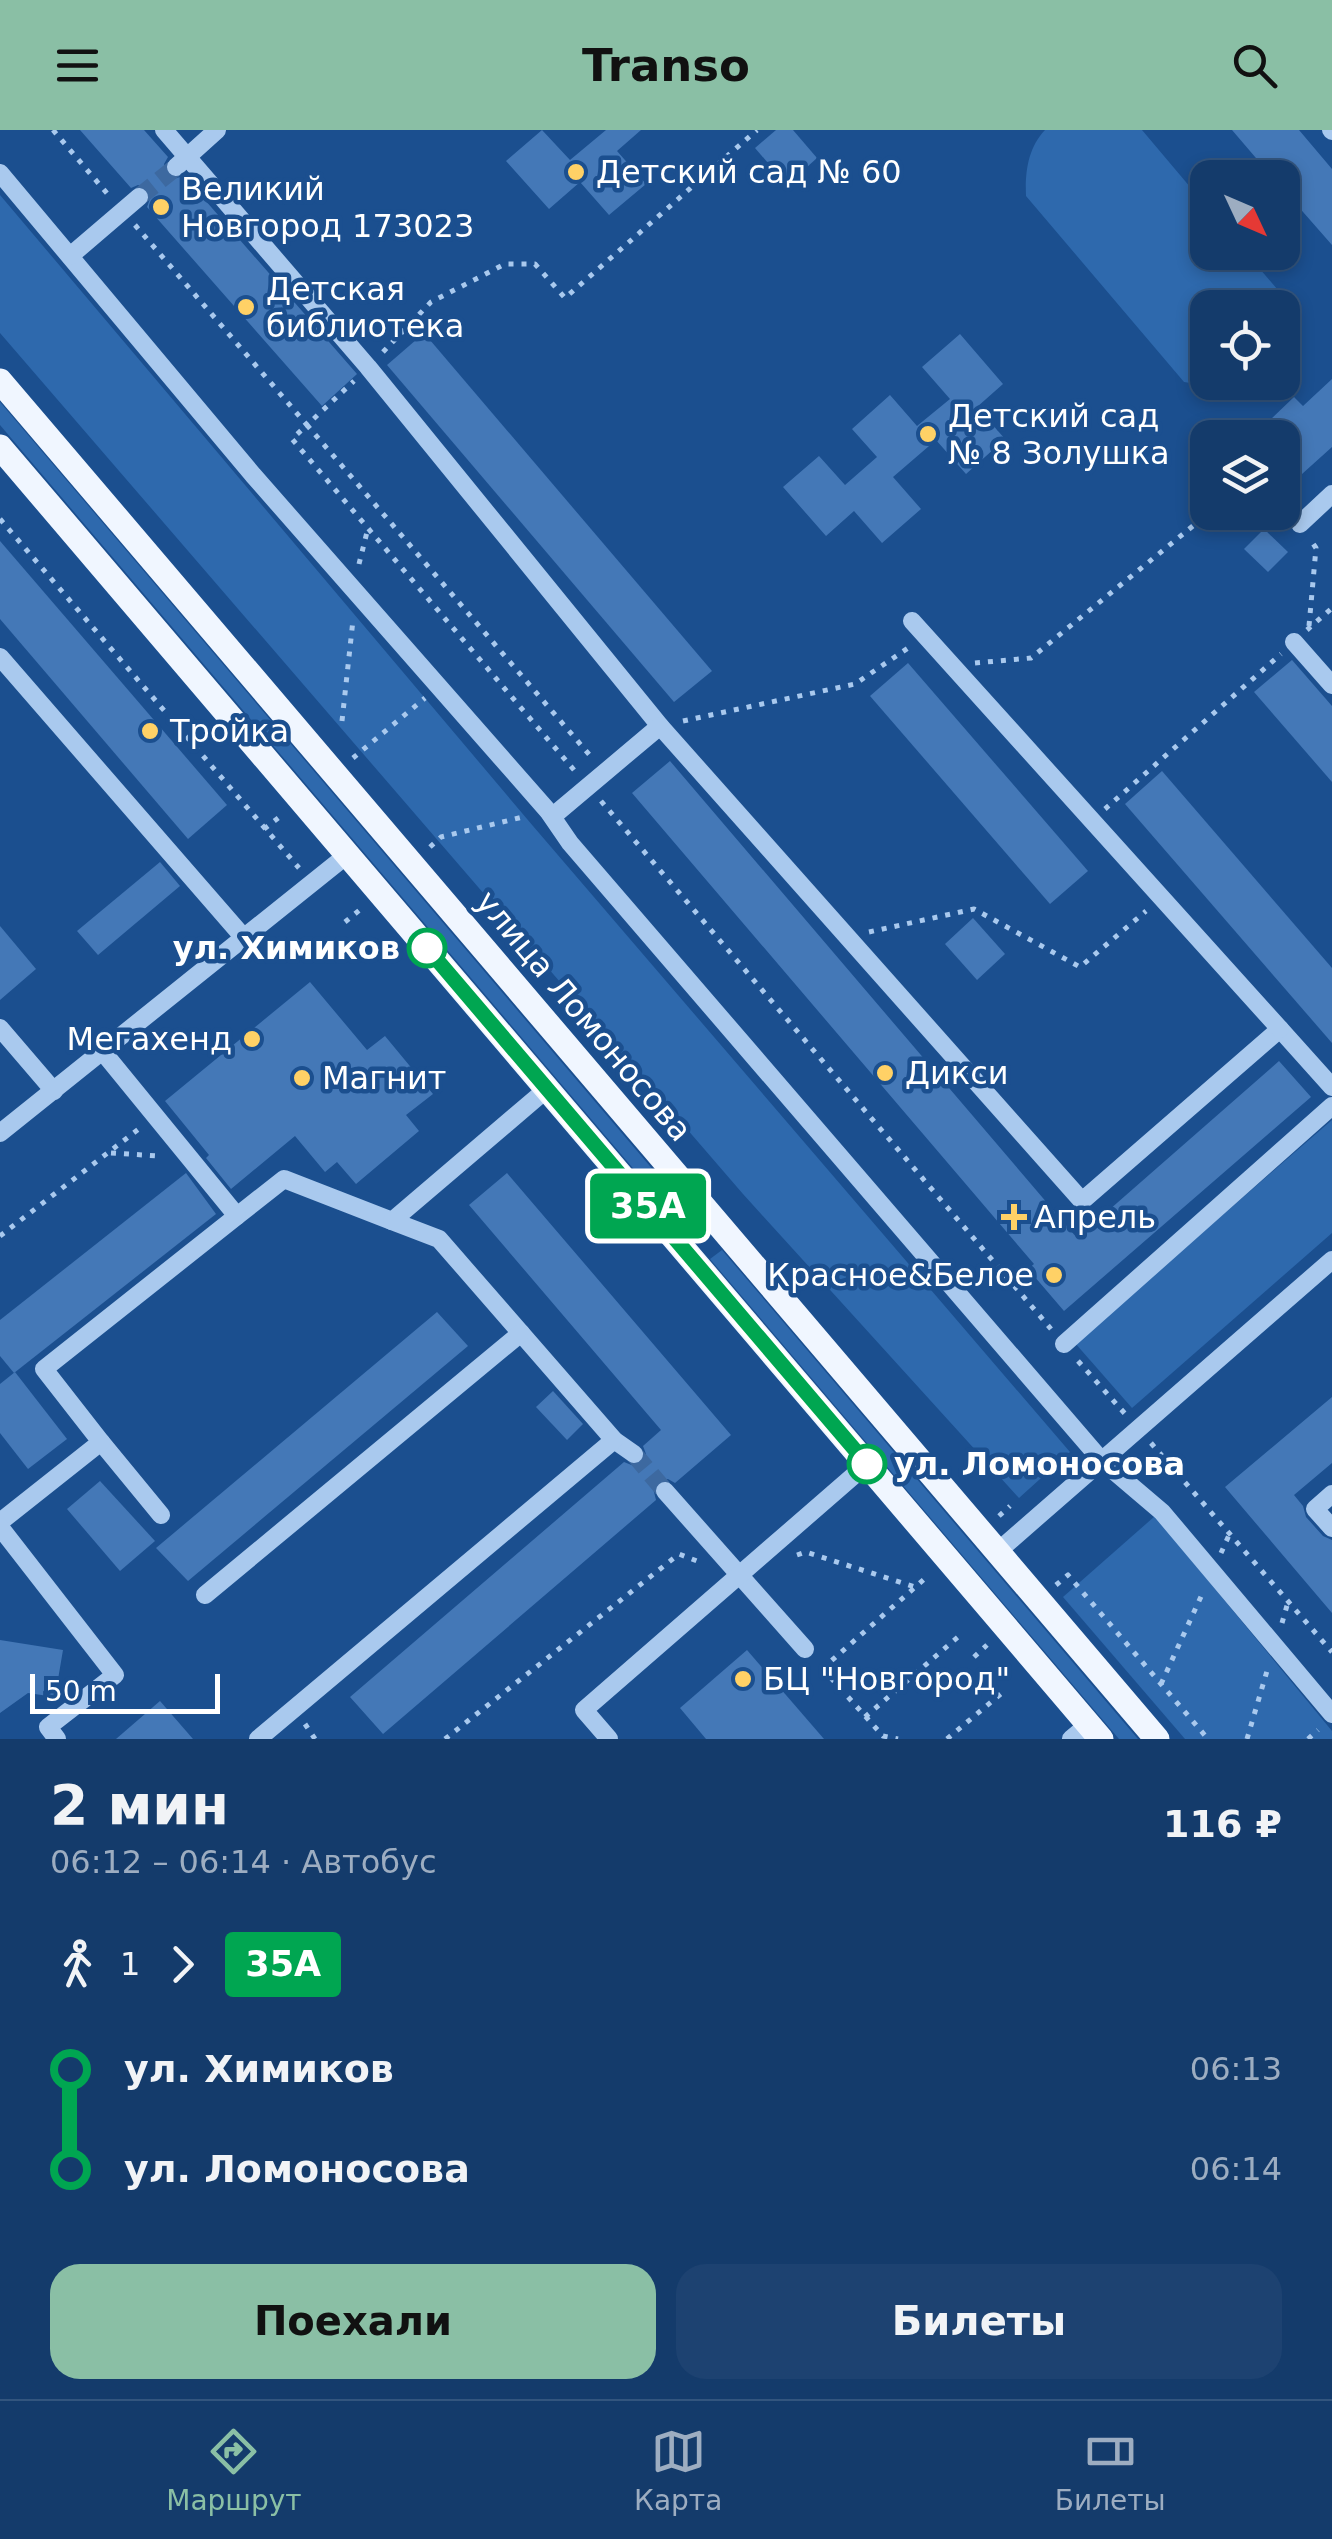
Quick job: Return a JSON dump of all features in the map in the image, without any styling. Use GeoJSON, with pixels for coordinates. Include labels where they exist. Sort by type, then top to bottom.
{"type":"FeatureCollection","features":[{"type":"Feature","properties":{"kind":"main road","name":"улица Ломоносова"},"geometry":{"type":"LineString","coordinates":[[0,382],[1156,1739]]}},
{"type":"Feature","properties":{"kind":"main road"},"geometry":{"type":"LineString","coordinates":[[0,447],[948,1559],[1087,1734]]}},
{"type":"Feature","properties":{"kind":"main road"},"geometry":{"type":"LineString","coordinates":[[681,1246],[713,1218]]}},
{"type":"Feature","properties":{"kind":"street"},"geometry":{"type":"LineString","coordinates":[[164,130],[182,162],[368,368],[660,726],[1082,1202],[1280,1029]]}},
{"type":"Feature","properties":{"kind":"street"},"geometry":{"type":"LineString","coordinates":[[182,162],[217,130]]}},
{"type":"Feature","properties":{"kind":"street"},"geometry":{"type":"LineString","coordinates":[[0,173],[253,475],[551,814],[570,843],[1102,1461],[1162,1512],[1332,1714]]}},
{"type":"Feature","properties":{"kind":"street"},"geometry":{"type":"LineString","coordinates":[[70,256],[139,198]]}},
{"type":"Feature","properties":{"kind":"street"},"geometry":{"type":"LineString","coordinates":[[1300,524],[1332,494]]}},
{"type":"Feature","properties":{"kind":"street"},"geometry":{"type":"LineString","coordinates":[[919,628],[1332,1087]]}},
{"type":"Feature","properties":{"kind":"street"},"geometry":{"type":"LineString","coordinates":[[1294,642],[1332,685]]}},
{"type":"Feature","properties":{"kind":"street"},"geometry":{"type":"LineString","coordinates":[[0,656],[245,938]]}},
{"type":"Feature","properties":{"kind":"street"},"geometry":{"type":"LineString","coordinates":[[551,814],[660,726]]}},
{"type":"Feature","properties":{"kind":"street"},"geometry":{"type":"LineString","coordinates":[[0,1133],[347,855]]}},
{"type":"Feature","properties":{"kind":"street"},"geometry":{"type":"LineString","coordinates":[[0,1028],[54,1091]]}},
{"type":"Feature","properties":{"kind":"street"},"geometry":{"type":"LineString","coordinates":[[103,1052],[237,1216]]}},
{"type":"Feature","properties":{"kind":"street"},"geometry":{"type":"LineString","coordinates":[[392,1222],[548,1088]]}},
{"type":"Feature","properties":{"kind":"street"},"geometry":{"type":"LineString","coordinates":[[1064,1344],[1332,1106]]}},
{"type":"Feature","properties":{"kind":"street"},"geometry":{"type":"LineString","coordinates":[[162,1516],[44,1369],[284,1178],[439,1239],[614,1440],[634,1454]]}},
{"type":"Feature","properties":{"kind":"street"},"geometry":{"type":"LineString","coordinates":[[989,1542],[1102,1461],[1332,1260]]}},
{"type":"Feature","properties":{"kind":"street"},"geometry":{"type":"LineString","coordinates":[[205,1595],[521,1332]]}},
{"type":"Feature","properties":{"kind":"street"},"geometry":{"type":"LineString","coordinates":[[258,1739],[614,1440]]}},
{"type":"Feature","properties":{"kind":"street"},"geometry":{"type":"LineString","coordinates":[[56,1739],[48,1727],[116,1675],[0,1524],[101,1442]]}},
{"type":"Feature","properties":{"kind":"street"},"geometry":{"type":"LineString","coordinates":[[609,1739],[584,1710],[867,1464]]}},
{"type":"Feature","properties":{"kind":"street"},"geometry":{"type":"LineString","coordinates":[[666,1491],[805,1649]]}},
{"type":"Feature","properties":{"kind":"street"},"geometry":{"type":"LineString","coordinates":[[1332,1494],[1315,1509],[1332,1528]]}},
{"type":"Feature","properties":{"kind":"path"},"geometry":{"type":"LineString","coordinates":[[53,130],[604,772]]}},
{"type":"Feature","properties":{"kind":"path"},"geometry":{"type":"LineString","coordinates":[[574,770],[292,439],[368,368],[430,302],[505,264],[535,264],[564,298],[757,130]]}},
{"type":"Feature","properties":{"kind":"path"},"geometry":{"type":"LineString","coordinates":[[0,519],[299,868]]}},
{"type":"Feature","properties":{"kind":"path"},"geometry":{"type":"LineString","coordinates":[[1300,524],[1316,548],[1308,629]]}},
{"type":"Feature","properties":{"kind":"path"},"geometry":{"type":"LineString","coordinates":[[952,665],[1032,658],[1190,528]]}},
{"type":"Feature","properties":{"kind":"path"},"geometry":{"type":"LineString","coordinates":[[1092,821],[1332,608]]}},
{"type":"Feature","properties":{"kind":"path"},"geometry":{"type":"LineString","coordinates":[[660,726],[855,684],[919,628]]}},
{"type":"Feature","properties":{"kind":"path"},"geometry":{"type":"LineString","coordinates":[[334,774],[437,687]]}},
{"type":"Feature","properties":{"kind":"path"},"geometry":{"type":"LineString","coordinates":[[600,800],[1332,1652]]}},
{"type":"Feature","properties":{"kind":"path"},"geometry":{"type":"LineString","coordinates":[[264,828],[300,801]]}},
{"type":"Feature","properties":{"kind":"path"},"geometry":{"type":"LineString","coordinates":[[411,864],[441,837],[551,814]]}},
{"type":"Feature","properties":{"kind":"path"},"geometry":{"type":"LineString","coordinates":[[345,922],[379,892]]}},
{"type":"Feature","properties":{"kind":"path"},"geometry":{"type":"LineString","coordinates":[[847,937],[974,910],[1080,967],[1161,898]]}},
{"type":"Feature","properties":{"kind":"path"},"geometry":{"type":"LineString","coordinates":[[0,1236],[155,1116]]}},
{"type":"Feature","properties":{"kind":"path"},"geometry":{"type":"LineString","coordinates":[[108,1152],[189,1158]]}},
{"type":"Feature","properties":{"kind":"path"},"geometry":{"type":"LineString","coordinates":[[989,1542],[1010,1506]]}},
{"type":"Feature","properties":{"kind":"path"},"geometry":{"type":"LineString","coordinates":[[1161,1684],[1230,1533]]}},
{"type":"Feature","properties":{"kind":"path"},"geometry":{"type":"LineString","coordinates":[[822,1669],[948,1559]]}},
{"type":"Feature","properties":{"kind":"path"},"geometry":{"type":"LineString","coordinates":[[1068,1574],[1208,1739]]}},
{"type":"Feature","properties":{"kind":"path"},"geometry":{"type":"LineString","coordinates":[[866,1717],[958,1637]]}},
{"type":"Feature","properties":{"kind":"path"},"geometry":{"type":"LineString","coordinates":[[805,1649],[882,1736],[898,1739]]}},
{"type":"Feature","properties":{"kind":"path"},"geometry":{"type":"LineString","coordinates":[[947,1739],[1004,1692]]}},
{"type":"Feature","properties":{"kind":"shaded area"},"geometry":{"type":"Polygon","coordinates":[[[1045,130],[1142,130],[1190,187],[1190,270],[1261,270],[1278,290],[1190,290],[1190,383],[1184,382],[1026,196],[1029,161],[1045,130]]]}},
{"type":"Feature","properties":{"kind":"shaded area"},"geometry":{"type":"Polygon","coordinates":[[[0,195],[533,826],[1070,1452],[1019,1498],[743,1194],[0,333],[0,195]]]}},
{"type":"Feature","properties":{"kind":"shaded area"},"geometry":{"type":"Polygon","coordinates":[[[0,402],[683,1205],[672,1214],[0,425],[0,402]]]}},
{"type":"Feature","properties":{"kind":"shaded area"},"geometry":{"type":"Polygon","coordinates":[[[1332,1120],[1332,1233],[1132,1408],[1075,1343],[1332,1120]]]}},
{"type":"Feature","properties":{"kind":"shaded area"},"geometry":{"type":"Polygon","coordinates":[[[722,1250],[1138,1739],[1119,1739],[710,1259],[722,1250]]]}},
{"type":"Feature","properties":{"kind":"shaded area"},"geometry":{"type":"Polygon","coordinates":[[[1155,1516],[1332,1731],[1332,1739],[1185,1739],[1063,1597],[1155,1516]]]}},
{"type":"Feature","properties":{"kind":"building"},"geometry":{"type":"Polygon","coordinates":[[[80,130],[144,130],[168,157],[164,164],[166,175],[173,179],[184,176],[357,374],[322,406],[147,207],[151,196],[148,188],[131,188],[80,130]]]}},
{"type":"Feature","properties":{"kind":"building","name":"Детский сад № 60"},"geometry":{"type":"Polygon","coordinates":[[[542,130],[570,160],[606,130],[641,130],[617,151],[646,184],[609,215],[580,182],[549,209],[506,161],[542,130]]]}},
{"type":"Feature","properties":{"kind":"building"},"geometry":{"type":"Polygon","coordinates":[[[776,130],[793,130],[817,158],[787,185],[755,148],[776,130]]]}},
{"type":"Feature","properties":{"kind":"building"},"geometry":{"type":"Polygon","coordinates":[[[1232,130],[1299,130],[1332,169],[1332,245],[1300,209],[1300,160],[1258,160],[1232,130]]]}},
{"type":"Feature","properties":{"kind":"building"},"geometry":{"type":"Polygon","coordinates":[[[424,333],[712,671],[674,702],[387,365],[424,333]]]}},
{"type":"Feature","properties":{"kind":"building","name":"Детский сад № 8 Золушка"},"geometry":{"type":"Polygon","coordinates":[[[960,334],[1003,384],[977,407],[1005,439],[966,474],[936,440],[893,477],[921,509],[882,543],[854,511],[826,536],[783,487],[819,456],[845,485],[877,457],[852,429],[890,395],[917,426],[950,399],[922,367],[960,334]]]}},
{"type":"Feature","properties":{"kind":"building"},"geometry":{"type":"Polygon","coordinates":[[[1332,379],[1332,447],[1300,476],[1300,420],[1270,420],[1291,400],[1303,406],[1332,379]]]}},
{"type":"Feature","properties":{"kind":"building"},"geometry":{"type":"Polygon","coordinates":[[[1265,530],[1288,552],[1268,572],[1244,549],[1265,530]]]}},
{"type":"Feature","properties":{"kind":"building"},"geometry":{"type":"Polygon","coordinates":[[[0,541],[227,805],[188,839],[0,619],[0,541]]]}},
{"type":"Feature","properties":{"kind":"building"},"geometry":{"type":"Polygon","coordinates":[[[1292,660],[1332,706],[1332,782],[1254,692],[1292,660]]]}},
{"type":"Feature","properties":{"kind":"building"},"geometry":{"type":"Polygon","coordinates":[[[908,663],[1088,871],[1050,904],[870,696],[908,663]]]}},
{"type":"Feature","properties":{"kind":"building"},"geometry":{"type":"Polygon","coordinates":[[[670,761],[1077,1238],[1279,1061],[1311,1097],[1064,1311],[1028,1269],[1034,1264],[632,793],[670,761]]]}},
{"type":"Feature","properties":{"kind":"building"},"geometry":{"type":"Polygon","coordinates":[[[1162,771],[1332,968],[1332,1043],[1125,804],[1162,771]]]}},
{"type":"Feature","properties":{"kind":"building"},"geometry":{"type":"Polygon","coordinates":[[[160,862],[180,886],[98,955],[77,931],[160,862]]]}},
{"type":"Feature","properties":{"kind":"building"},"geometry":{"type":"Polygon","coordinates":[[[973,918],[1005,954],[977,980],[945,944],[973,918]]]}},
{"type":"Feature","properties":{"kind":"building"},"geometry":{"type":"Polygon","coordinates":[[[0,926],[36,969],[0,1000],[0,926]]]}},
{"type":"Feature","properties":{"kind":"building"},"geometry":{"type":"Polygon","coordinates":[[[310,982],[367,1050],[385,1036],[433,1094],[406,1115],[419,1131],[356,1184],[337,1162],[325,1172],[295,1136],[231,1189],[165,1101],[310,982]]]}},
{"type":"Feature","properties":{"kind":"building"},"geometry":{"type":"Polygon","coordinates":[[[186,1173],[216,1214],[14,1373],[0,1356],[0,1320],[186,1173]]]}},
{"type":"Feature","properties":{"kind":"building"},"geometry":{"type":"Polygon","coordinates":[[[507,1173],[731,1435],[675,1483],[668,1479],[658,1481],[653,1488],[656,1500],[383,1734],[350,1697],[624,1462],[634,1466],[644,1462],[643,1446],[661,1430],[469,1205],[507,1173]]]}},
{"type":"Feature","properties":{"kind":"building"},"geometry":{"type":"Polygon","coordinates":[[[437,1312],[468,1346],[188,1581],[156,1548],[437,1312]]]}},
{"type":"Feature","properties":{"kind":"building"},"geometry":{"type":"Polygon","coordinates":[[[15,1372],[67,1439],[28,1469],[0,1433],[0,1384],[15,1372]]]}},
{"type":"Feature","properties":{"kind":"building"},"geometry":{"type":"Polygon","coordinates":[[[553,1391],[583,1424],[567,1440],[536,1407],[553,1391]]]}},
{"type":"Feature","properties":{"kind":"building"},"geometry":{"type":"Polygon","coordinates":[[[1332,1397],[1332,1463],[1294,1495],[1306,1517],[1332,1540],[1332,1613],[1225,1487],[1332,1397]]]}},
{"type":"Feature","properties":{"kind":"building"},"geometry":{"type":"Polygon","coordinates":[[[100,1481],[155,1541],[120,1571],[67,1509],[100,1481]]]}},
{"type":"Feature","properties":{"kind":"building"},"geometry":{"type":"Polygon","coordinates":[[[0,1640],[63,1650],[55,1697],[28,1693],[0,1713],[0,1640]]]}},
{"type":"Feature","properties":{"kind":"building","name":"БЦ \"Новгород\""},"geometry":{"type":"Polygon","coordinates":[[[747,1650],[824,1739],[706,1739],[680,1708],[747,1650]]]}},
{"type":"Feature","properties":{"kind":"building"},"geometry":{"type":"Polygon","coordinates":[[[160,1701],[193,1739],[116,1739],[160,1701]]]}},
{"type":"Feature","properties":{"kind":"tunnel"},"geometry":{"type":"LineString","coordinates":[[139,197],[176,167]]}},
{"type":"Feature","properties":{"kind":"tunnel"},"geometry":{"type":"LineString","coordinates":[[634,1454],[665,1491]]}},
{"type":"Feature","properties":{"kind":"bus line","name":"35А"},"geometry":{"type":"LineString","coordinates":[[427,948],[867,1464]]}},
{"type":"Feature","properties":{"kind":"place","name":"Детский сад № 60"},"geometry":{"type":"Point","coordinates":[576,172]}},
{"type":"Feature","properties":{"kind":"place","name":"Великий Новгород 173023"},"geometry":{"type":"Point","coordinates":[161,207]}},
{"type":"Feature","properties":{"kind":"place","name":"Детская библиотека"},"geometry":{"type":"Point","coordinates":[246,307]}},
{"type":"Feature","properties":{"kind":"place","name":"Детский сад № 8 Золушка"},"geometry":{"type":"Point","coordinates":[928,434]}},
{"type":"Feature","properties":{"kind":"place","name":"Тройка"},"geometry":{"type":"Point","coordinates":[150,731]}},
{"type":"Feature","properties":{"kind":"place","name":"ул. Химиков"},"geometry":{"type":"Point","coordinates":[427,948]}},
{"type":"Feature","properties":{"kind":"place","name":"Мегахенд"},"geometry":{"type":"Point","coordinates":[252,1039]}},
{"type":"Feature","properties":{"kind":"place","name":"Дикси"},"geometry":{"type":"Point","coordinates":[885,1073]}},
{"type":"Feature","properties":{"kind":"place","name":"Магнит"},"geometry":{"type":"Point","coordinates":[302,1078]}},
{"type":"Feature","properties":{"kind":"place","name":"Апрель"},"geometry":{"type":"Point","coordinates":[1014,1217]}},
{"type":"Feature","properties":{"kind":"place","name":"Красное&Белое"},"geometry":{"type":"Point","coordinates":[1054,1275]}},
{"type":"Feature","properties":{"kind":"place","name":"ул. Ломоносова"},"geometry":{"type":"Point","coordinates":[867,1464]}},
{"type":"Feature","properties":{"kind":"place","name":"БЦ \"Новгород\""},"geometry":{"type":"Point","coordinates":[743,1679]}}]}
